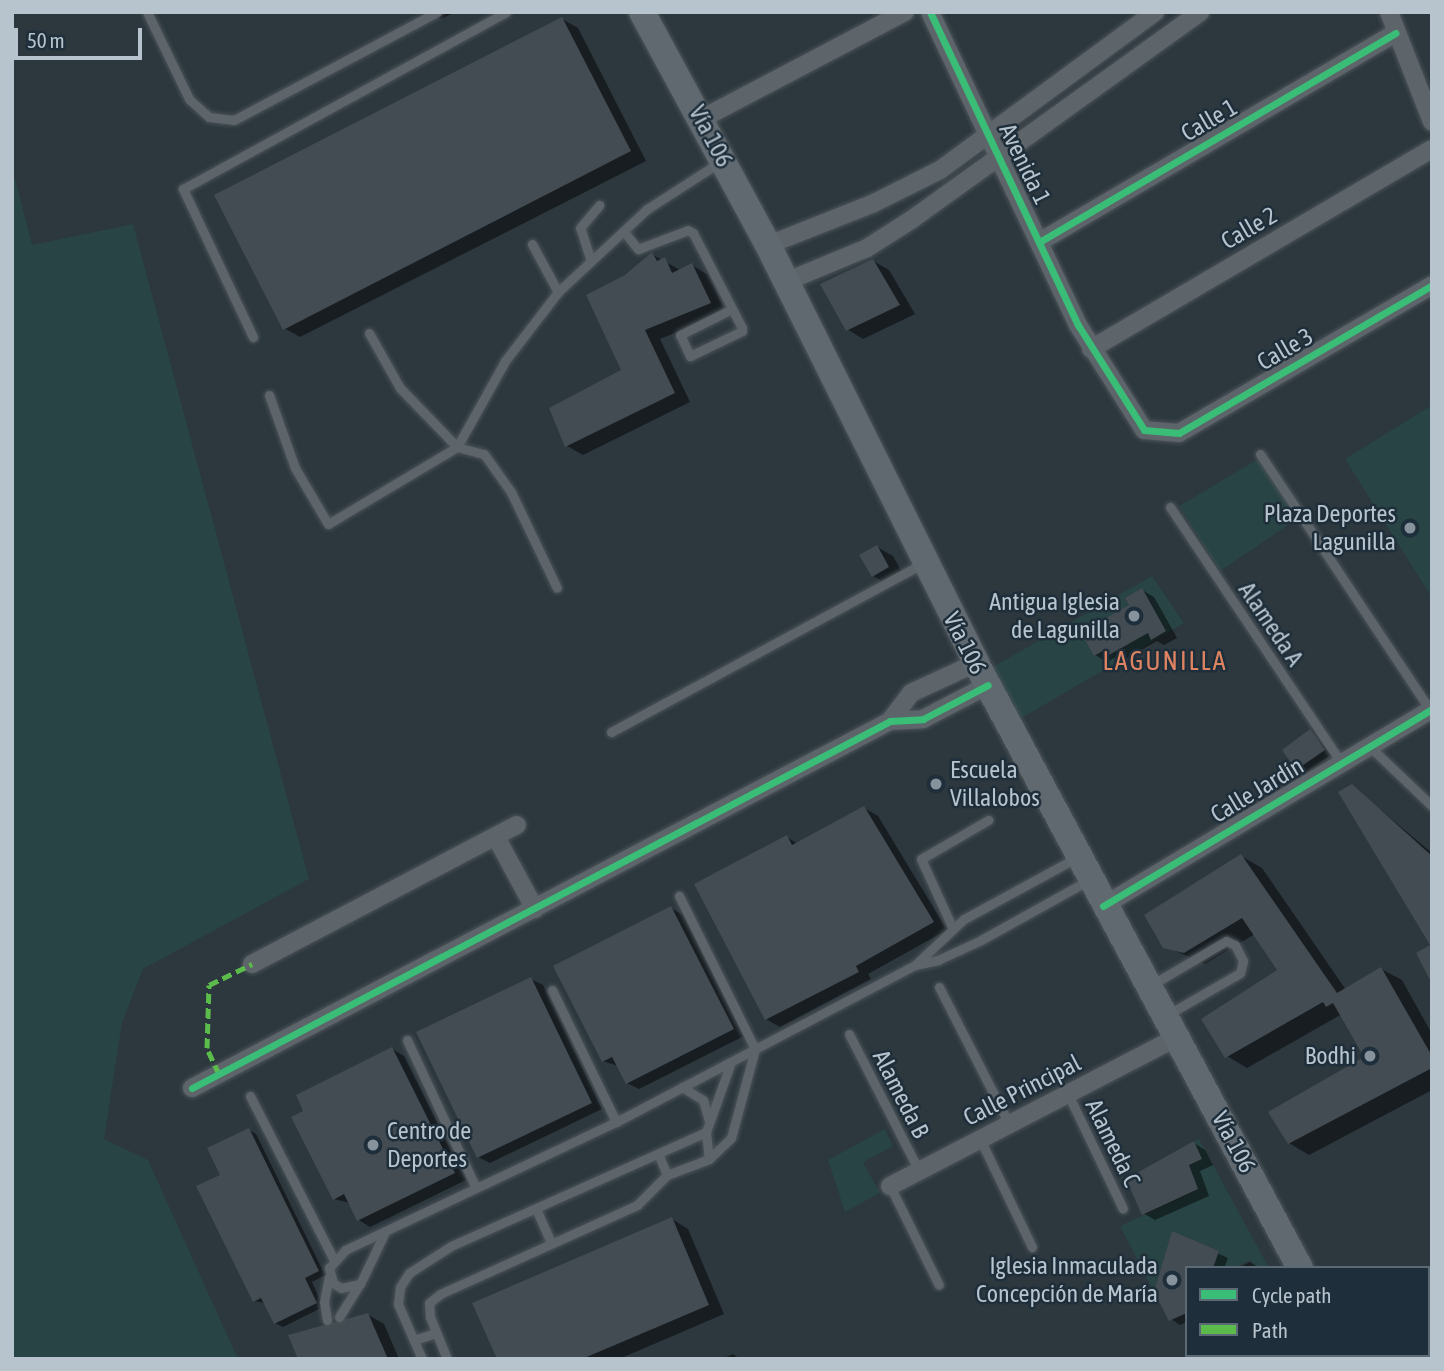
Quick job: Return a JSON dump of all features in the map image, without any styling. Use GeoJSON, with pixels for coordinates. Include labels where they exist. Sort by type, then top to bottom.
{"type":"FeatureCollection","features":[{"type":"Feature","properties":{"kind":"main road","name":"Vía 106"},"geometry":{"type":"LineString","coordinates":[[642,12],[703,118],[982,674],[1299,1266]]}},
{"type":"Feature","properties":{"kind":"street"},"geometry":{"type":"LineString","coordinates":[[703,118],[905,12]]}},
{"type":"Feature","properties":{"kind":"street","name":"Avenida 1"},"geometry":{"type":"LineString","coordinates":[[930,12],[1091,349],[1136,423],[1154,434]]}},
{"type":"Feature","properties":{"kind":"street"},"geometry":{"type":"LineString","coordinates":[[768,245],[874,203],[940,170],[1155,12]]}},
{"type":"Feature","properties":{"kind":"street"},"geometry":{"type":"LineString","coordinates":[[785,282],[867,248],[1002,158],[1094,85],[1200,12]]}},
{"type":"Feature","properties":{"kind":"street"},"geometry":{"type":"LineString","coordinates":[[1389,12],[1432,122]]}},
{"type":"Feature","properties":{"kind":"street","name":"Calle 1"},"geometry":{"type":"LineString","coordinates":[[1041,241],[1396,33]]}},
{"type":"Feature","properties":{"kind":"street","name":"Calle 2"},"geometry":{"type":"LineString","coordinates":[[1091,349],[1432,149]]}},
{"type":"Feature","properties":{"kind":"street","name":"Calle 3"},"geometry":{"type":"LineString","coordinates":[[1154,434],[1179,433],[1432,285]]}},
{"type":"Feature","properties":{"kind":"street"},"geometry":{"type":"LineString","coordinates":[[890,721],[911,693],[982,674]]}},
{"type":"Feature","properties":{"kind":"street"},"geometry":{"type":"LineString","coordinates":[[192,1088],[890,721],[923,719],[982,674]]}},
{"type":"Feature","properties":{"kind":"street","name":"Calle Jardín"},"geometry":{"type":"LineString","coordinates":[[1104,906],[1431,710]]}},
{"type":"Feature","properties":{"kind":"street"},"geometry":{"type":"LineString","coordinates":[[252,964],[517,825]]}},
{"type":"Feature","properties":{"kind":"street"},"geometry":{"type":"LineString","coordinates":[[496,837],[536,909]]}},
{"type":"Feature","properties":{"kind":"street","name":"Calle Principal"},"geometry":{"type":"LineString","coordinates":[[890,1186],[1068,1094],[1171,1027]]}},
{"type":"Feature","properties":{"kind":"lane"},"geometry":{"type":"LineString","coordinates":[[147,12],[189,99],[209,117],[234,120],[437,12]]}},
{"type":"Feature","properties":{"kind":"lane"},"geometry":{"type":"LineString","coordinates":[[253,337],[183,189],[506,12]]}},
{"type":"Feature","properties":{"kind":"lane"},"geometry":{"type":"LineString","coordinates":[[269,395],[295,468],[328,524],[457,447],[505,361],[558,292],[648,209],[724,159]]}},
{"type":"Feature","properties":{"kind":"lane"},"geometry":{"type":"LineString","coordinates":[[591,261],[580,228],[599,205]]}},
{"type":"Feature","properties":{"kind":"lane"},"geometry":{"type":"LineString","coordinates":[[625,233],[638,249],[691,230],[732,309],[742,331],[688,354],[680,335],[732,309]]}},
{"type":"Feature","properties":{"kind":"lane"},"geometry":{"type":"LineString","coordinates":[[532,244],[558,292]]}},
{"type":"Feature","properties":{"kind":"lane"},"geometry":{"type":"LineString","coordinates":[[369,333],[400,388],[457,447],[484,454],[511,492],[557,588]]}},
{"type":"Feature","properties":{"kind":"lane"},"geometry":{"type":"LineString","coordinates":[[1259,454],[1431,710]]}},
{"type":"Feature","properties":{"kind":"lane","name":"Alameda A"},"geometry":{"type":"LineString","coordinates":[[1170,507],[1341,762]]}},
{"type":"Feature","properties":{"kind":"lane"},"geometry":{"type":"LineString","coordinates":[[611,732],[924,563]]}},
{"type":"Feature","properties":{"kind":"lane"},"geometry":{"type":"LineString","coordinates":[[1369,746],[1432,806]]}},
{"type":"Feature","properties":{"kind":"lane"},"geometry":{"type":"LineString","coordinates":[[953,929],[921,859],[988,820]]}},
{"type":"Feature","properties":{"kind":"lane"},"geometry":{"type":"LineString","coordinates":[[915,965],[953,929],[1078,856]]}},
{"type":"Feature","properties":{"kind":"lane"},"geometry":{"type":"LineString","coordinates":[[333,1258],[616,1122],[915,965],[938,960],[981,940],[1091,879]]}},
{"type":"Feature","properties":{"kind":"lane"},"geometry":{"type":"LineString","coordinates":[[447,1359],[436,1333],[429,1303],[440,1294],[641,1202],[667,1175],[709,1159],[731,1138],[755,1049],[680,896]]}},
{"type":"Feature","properties":{"kind":"lane"},"geometry":{"type":"LineString","coordinates":[[1149,986],[1226,941],[1235,945],[1243,961],[1240,973],[1171,1027]]}},
{"type":"Feature","properties":{"kind":"lane"},"geometry":{"type":"LineString","coordinates":[[939,987],[1009,1124]]}},
{"type":"Feature","properties":{"kind":"lane"},"geometry":{"type":"LineString","coordinates":[[552,990],[616,1122]]}},
{"type":"Feature","properties":{"kind":"lane","name":"Alameda B"},"geometry":{"type":"LineString","coordinates":[[849,1034],[919,1171]]}},
{"type":"Feature","properties":{"kind":"lane"},"geometry":{"type":"LineString","coordinates":[[407,1040],[476,1188]]}},
{"type":"Feature","properties":{"kind":"lane"},"geometry":{"type":"LineString","coordinates":[[422,1359],[398,1304],[400,1287],[409,1273],[451,1246],[659,1156],[708,1127],[731,1062]]}},
{"type":"Feature","properties":{"kind":"lane"},"geometry":{"type":"LineString","coordinates":[[682,1087],[704,1100],[709,1159]]}},
{"type":"Feature","properties":{"kind":"lane","name":"Alameda C"},"geometry":{"type":"LineString","coordinates":[[1068,1094],[1123,1209]]}},
{"type":"Feature","properties":{"kind":"lane"},"geometry":{"type":"LineString","coordinates":[[250,1096],[333,1258],[324,1302],[327,1320]]}},
{"type":"Feature","properties":{"kind":"lane"},"geometry":{"type":"LineString","coordinates":[[980,1139],[1032,1247]]}},
{"type":"Feature","properties":{"kind":"lane"},"geometry":{"type":"LineString","coordinates":[[659,1156],[667,1175]]}},
{"type":"Feature","properties":{"kind":"lane"},"geometry":{"type":"LineString","coordinates":[[890,1186],[939,1285]]}},
{"type":"Feature","properties":{"kind":"lane"},"geometry":{"type":"LineString","coordinates":[[537,1210],[551,1243]]}},
{"type":"Feature","properties":{"kind":"lane"},"geometry":{"type":"LineString","coordinates":[[339,1317],[360,1284],[384,1234]]}},
{"type":"Feature","properties":{"kind":"lane"},"geometry":{"type":"LineString","coordinates":[[329,1277],[341,1288],[360,1284]]}},
{"type":"Feature","properties":{"kind":"lane"},"geometry":{"type":"LineString","coordinates":[[414,1340],[436,1333]]}},
{"type":"Feature","properties":{"kind":"green space"},"geometry":{"type":"Polygon","coordinates":[[[12,167],[32,245],[133,224],[309,879],[143,969],[122,1023],[104,1139],[148,1160],[238,1359],[12,1359],[12,167]]]}},
{"type":"Feature","properties":{"kind":"green space","name":"Plaza Deportes Lagunilla"},"geometry":{"type":"Polygon","coordinates":[[[1432,405],[1432,598],[1345,459],[1432,405]]]}},
{"type":"Feature","properties":{"kind":"green space"},"geometry":{"type":"Polygon","coordinates":[[[1258,459],[1297,519],[1220,571],[1179,506],[1258,459]]]}},
{"type":"Feature","properties":{"kind":"green space"},"geometry":{"type":"Polygon","coordinates":[[[1152,576],[1184,623],[1020,719],[991,668],[1152,576]],[[1142,588],[1125,598],[1129,605],[1092,626],[1095,632],[1084,638],[1094,656],[1106,650],[1110,655],[1148,633],[1152,639],[1166,631],[1142,588]]]}},
{"type":"Feature","properties":{"kind":"green space"},"geometry":{"type":"Polygon","coordinates":[[[885,1129],[893,1146],[863,1162],[880,1193],[845,1212],[828,1160],[885,1129]]]}},
{"type":"Feature","properties":{"kind":"green space"},"geometry":{"type":"Polygon","coordinates":[[[1199,1139],[1268,1266],[1253,1266],[1250,1260],[1238,1266],[1210,1266],[1219,1251],[1172,1231],[1154,1292],[1120,1226],[1198,1190],[1189,1165],[1202,1158],[1194,1141],[1199,1139]]]}},
{"type":"Feature","properties":{"kind":"building"},"geometry":{"type":"Polygon","coordinates":[[[562,17],[631,151],[283,330],[214,195],[562,17]]]}},
{"type":"Feature","properties":{"kind":"building"},"geometry":{"type":"Polygon","coordinates":[[[652,252],[657,261],[665,257],[672,273],[692,263],[711,303],[645,330],[675,393],[565,447],[549,408],[621,370],[586,295],[625,275],[652,252]]]}},
{"type":"Feature","properties":{"kind":"building"},"geometry":{"type":"Polygon","coordinates":[[[873,259],[900,305],[846,331],[820,284],[873,259]]]}},
{"type":"Feature","properties":{"kind":"building"},"geometry":{"type":"Polygon","coordinates":[[[877,545],[889,567],[872,577],[859,555],[877,545]]]}},
{"type":"Feature","properties":{"kind":"building","name":"Antigua Iglesia de Lagunilla"},"geometry":{"type":"Polygon","coordinates":[[[1142,588],[1166,631],[1151,640],[1148,633],[1109,655],[1106,649],[1094,656],[1084,638],[1095,632],[1092,626],[1129,605],[1125,598],[1142,588]]]}},
{"type":"Feature","properties":{"kind":"building"},"geometry":{"type":"Polygon","coordinates":[[[1310,729],[1325,750],[1296,770],[1282,750],[1310,729]]]}},
{"type":"Feature","properties":{"kind":"building"},"geometry":{"type":"Polygon","coordinates":[[[1352,784],[1432,856],[1432,984],[1416,953],[1430,945],[1338,792],[1352,784]]]}},
{"type":"Feature","properties":{"kind":"building"},"geometry":{"type":"Polygon","coordinates":[[[864,806],[934,922],[856,966],[859,972],[765,1020],[694,884],[787,835],[792,845],[864,806]]]}},
{"type":"Feature","properties":{"kind":"building"},"geometry":{"type":"Polygon","coordinates":[[[1241,854],[1337,993],[1381,967],[1432,1056],[1432,1068],[1288,1144],[1268,1112],[1364,1057],[1333,1003],[1326,1007],[1323,1002],[1225,1058],[1201,1019],[1277,970],[1242,918],[1184,953],[1163,948],[1144,915],[1241,854]]]}},
{"type":"Feature","properties":{"kind":"building"},"geometry":{"type":"Polygon","coordinates":[[[671,906],[734,1029],[626,1084],[612,1057],[602,1062],[553,966],[671,906]]]}},
{"type":"Feature","properties":{"kind":"building"},"geometry":{"type":"Polygon","coordinates":[[[531,977],[592,1103],[477,1158],[416,1032],[531,977]]]}},
{"type":"Feature","properties":{"kind":"building","name":"Centro de Deportes"},"geometry":{"type":"Polygon","coordinates":[[[392,1047],[455,1173],[357,1221],[344,1194],[333,1200],[291,1117],[303,1111],[296,1095],[392,1047]]]}},
{"type":"Feature","properties":{"kind":"building"},"geometry":{"type":"Polygon","coordinates":[[[249,1128],[319,1271],[305,1278],[317,1303],[274,1324],[261,1298],[253,1302],[196,1186],[220,1175],[207,1148],[249,1128]]]}},
{"type":"Feature","properties":{"kind":"building"},"geometry":{"type":"Polygon","coordinates":[[[1194,1141],[1202,1159],[1189,1165],[1198,1189],[1142,1215],[1126,1179],[1194,1141]]]}},
{"type":"Feature","properties":{"kind":"building"},"geometry":{"type":"Polygon","coordinates":[[[672,1217],[709,1305],[582,1359],[497,1359],[472,1303],[672,1217]]]}},
{"type":"Feature","properties":{"kind":"building","name":"Iglesia Inmaculada Concepción de María"},"geometry":{"type":"Polygon","coordinates":[[[1172,1231],[1219,1251],[1214,1266],[1185,1266],[1185,1314],[1169,1321],[1154,1292],[1172,1231]]]}},
{"type":"Feature","properties":{"kind":"building"},"geometry":{"type":"Polygon","coordinates":[[[368,1313],[388,1359],[298,1359],[288,1335],[368,1313]]]}},
{"type":"Feature","properties":{"kind":"marked path"},"geometry":{"type":"LineString","coordinates":[[219,1074],[207,1048],[209,985],[252,964]]}},
{"type":"Feature","properties":{"kind":"cycle path"},"geometry":{"type":"LineString","coordinates":[[930,12],[1078,325],[1144,430],[1179,433],[1432,285]]}},
{"type":"Feature","properties":{"kind":"cycle path"},"geometry":{"type":"LineString","coordinates":[[1041,241],[1396,33]]}},
{"type":"Feature","properties":{"kind":"cycle path"},"geometry":{"type":"LineString","coordinates":[[192,1088],[890,721],[923,719],[988,685]]}},
{"type":"Feature","properties":{"kind":"cycle path"},"geometry":{"type":"LineString","coordinates":[[1103,906],[1432,709]]}},
{"type":"Feature","properties":{"kind":"place","name":"Plaza Deportes Lagunilla"},"geometry":{"type":"Point","coordinates":[1410,528]}},
{"type":"Feature","properties":{"kind":"place","name":"Antigua Iglesia de Lagunilla"},"geometry":{"type":"Point","coordinates":[1134,616]}},
{"type":"Feature","properties":{"kind":"place","name":"Escuela Villalobos"},"geometry":{"type":"Point","coordinates":[936,784]}},
{"type":"Feature","properties":{"kind":"place","name":"Bodhi"},"geometry":{"type":"Point","coordinates":[1370,1056]}},
{"type":"Feature","properties":{"kind":"place","name":"Centro de Deportes"},"geometry":{"type":"Point","coordinates":[373,1145]}},
{"type":"Feature","properties":{"kind":"place","name":"Iglesia Inmaculada Concepción de María"},"geometry":{"type":"Point","coordinates":[1172,1280]}},
{"type":"Feature","properties":{"kind":"district","name":"LAGUNILLA"},"geometry":{"type":"Point","coordinates":[1165,662]}}]}
